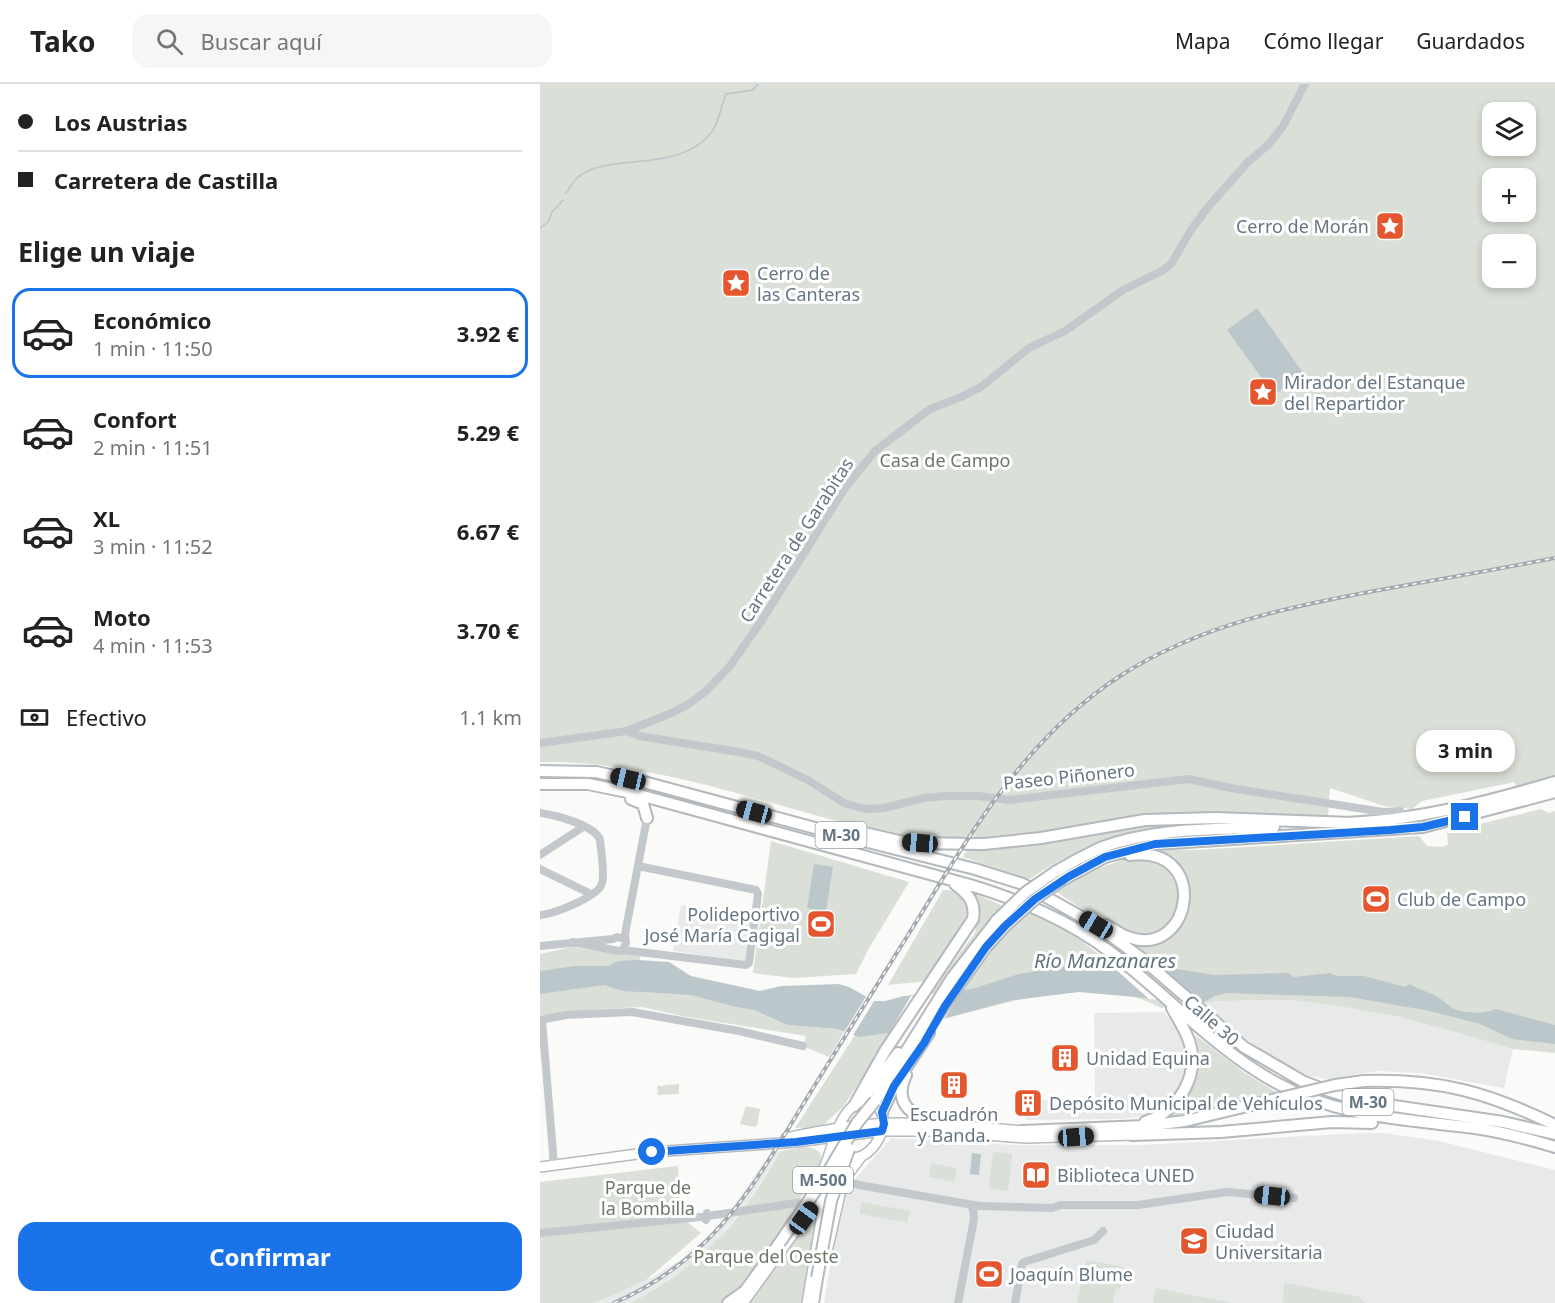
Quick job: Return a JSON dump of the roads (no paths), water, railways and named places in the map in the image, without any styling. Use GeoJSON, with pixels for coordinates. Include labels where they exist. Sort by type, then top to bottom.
{"type":"FeatureCollection","features":[{"type":"Feature","properties":{"kind":"highway","name":"M-30"},"geometry":{"type":"LineString","coordinates":[[540,771],[596,772],[644,782],[754,812]]}},
{"type":"Feature","properties":{"kind":"highway","name":"M-500"},"geometry":{"type":"LineString","coordinates":[[1062,876],[1101,848],[1146,836],[1389,820],[1453,809],[1555,782]]}},
{"type":"Feature","properties":{"kind":"highway","name":"M-30"},"geometry":{"type":"LineString","coordinates":[[540,783],[588,784],[632,792],[950,880]]}},
{"type":"Feature","properties":{"kind":"highway"},"geometry":{"type":"LineString","coordinates":[[588,784],[603,791],[641,801],[647,818]]}},
{"type":"Feature","properties":{"kind":"highway","name":"M-500"},"geometry":{"type":"LineString","coordinates":[[858,1104],[1026,892],[1105,857],[1155,844],[1423,827],[1555,792]]}},
{"type":"Feature","properties":{"kind":"highway"},"geometry":{"type":"LineString","coordinates":[[647,818],[651,811],[660,806],[673,804]]}},
{"type":"Feature","properties":{"kind":"highway"},"geometry":{"type":"LineString","coordinates":[[754,812],[819,823],[885,839],[933,844],[984,844],[1041,838],[1145,820],[1215,818],[1352,823]]}},
{"type":"Feature","properties":{"kind":"highway","name":"Calle 30"},"geometry":{"type":"LineString","coordinates":[[754,812],[975,868],[1023,884],[1096,925],[1140,957],[1244,1047],[1273,1065],[1323,1089],[1366,1102],[1503,1122],[1555,1134]]}},
{"type":"Feature","properties":{"kind":"highway"},"geometry":{"type":"LineString","coordinates":[[1023,884],[1064,901],[1131,938],[1148,939],[1166,932],[1182,912],[1184,891],[1179,874],[1159,857],[1148,854],[1132,855],[1062,876]]}},
{"type":"Feature","properties":{"kind":"highway"},"geometry":{"type":"LineString","coordinates":[[858,1104],[885,1051],[973,919],[973,901],[950,880]]}},
{"type":"Feature","properties":{"kind":"highway","name":"Calle 30"},"geometry":{"type":"LineString","coordinates":[[950,880],[1015,899],[1050,914],[1111,952],[1238,1059],[1274,1082],[1361,1114],[1465,1127],[1506,1134],[1555,1147]]}},
{"type":"Feature","properties":{"kind":"highway","name":"M-500"},"geometry":{"type":"LineString","coordinates":[[883,1122],[894,1086],[924,1043],[958,979]]}},
{"type":"Feature","properties":{"kind":"highway"},"geometry":{"type":"LineString","coordinates":[[1101,1129],[1139,1123],[1160,1116],[1180,1098],[1188,1082],[1193,1054],[1190,1042],[1167,1000]]}},
{"type":"Feature","properties":{"kind":"highway","name":"M-500"},"geometry":{"type":"LineString","coordinates":[[728,1303],[745,1291],[825,1177],[857,1123],[945,1006]]}},
{"type":"Feature","properties":{"kind":"highway","name":"M-500"},"geometry":{"type":"LineString","coordinates":[[889,1081],[932,1010]]}},
{"type":"Feature","properties":{"kind":"highway","name":"M-500"},"geometry":{"type":"LineString","coordinates":[[915,1056],[902,1083],[902,1097],[911,1112],[939,1124]]}},
{"type":"Feature","properties":{"kind":"highway"},"geometry":{"type":"LineString","coordinates":[[1022,1131],[1101,1129],[1185,1121],[1316,1089],[1364,1082],[1419,1081],[1446,1085],[1515,1105],[1555,1125]]}},
{"type":"Feature","properties":{"kind":"highway","name":"M-500"},"geometry":{"type":"LineString","coordinates":[[815,1303],[816,1278],[838,1175],[875,1101]]}},
{"type":"Feature","properties":{"kind":"highway"},"geometry":{"type":"LineString","coordinates":[[1132,1135],[1221,1132],[1342,1122],[1441,1130],[1465,1127]]}},
{"type":"Feature","properties":{"kind":"main road"},"geometry":{"type":"LineString","coordinates":[[807,1303],[826,1192],[829,1160],[838,1128],[858,1104],[873,1104],[883,1122]]}},
{"type":"Feature","properties":{"kind":"main road"},"geometry":{"type":"LineString","coordinates":[[755,1146],[838,1128],[883,1122],[1022,1131]]}},
{"type":"Feature","properties":{"kind":"main road"},"geometry":{"type":"LineString","coordinates":[[540,1167],[652,1152],[834,1142],[883,1122],[933,1131],[1026,1138],[1132,1135]]}},
{"type":"Feature","properties":{"kind":"main road"},"geometry":{"type":"LineString","coordinates":[[739,1303],[754,1288],[817,1200],[843,1181],[861,1157],[871,1149],[883,1122]]}},
{"type":"Feature","properties":{"kind":"main road"},"geometry":{"type":"LineString","coordinates":[[834,1142],[843,1155],[853,1158],[861,1157]]}},
{"type":"Feature","properties":{"kind":"main road"},"geometry":{"type":"LineString","coordinates":[[722,1303],[730,1299],[741,1288],[801,1204],[829,1160]]}},
{"type":"Feature","properties":{"kind":"main road"},"geometry":{"type":"LineString","coordinates":[[815,1303],[843,1181]]}},
{"type":"Feature","properties":{"kind":"street","name":"Carretera de Garabitas"},"geometry":{"type":"LineString","coordinates":[[627,731],[690,703],[705,692],[730,666],[762,620],[832,508],[875,451],[930,409],[961,398],[981,387],[1029,348],[1065,331],[1123,290],[1162,271],[1171,264],[1208,207],[1248,162],[1269,144],[1283,126],[1305,84]]}},
{"type":"Feature","properties":{"kind":"street","name":"Paseo Piñonero"},"geometry":{"type":"LineString","coordinates":[[540,743],[627,731],[639,736],[739,752],[758,756],[808,780],[844,803],[865,809],[884,808],[924,798],[944,796],[978,796],[1010,800],[1188,779],[1236,789],[1383,812],[1400,811]]}},
{"type":"Feature","properties":{"kind":"street"},"geometry":{"type":"LineString","coordinates":[[540,813],[567,819],[597,835],[600,840],[603,882],[599,889],[563,910],[540,915]]}},
{"type":"Feature","properties":{"kind":"street"},"geometry":{"type":"LineString","coordinates":[[623,950],[647,818]]}},
{"type":"Feature","properties":{"kind":"street"},"geometry":{"type":"LineString","coordinates":[[540,855],[583,827]]}},
{"type":"Feature","properties":{"kind":"street"},"geometry":{"type":"LineString","coordinates":[[573,942],[619,951],[746,965],[749,963],[758,894],[756,890],[638,866]]}},
{"type":"Feature","properties":{"kind":"street"},"geometry":{"type":"LineString","coordinates":[[540,869],[591,894]]}},
{"type":"Feature","properties":{"kind":"street"},"geometry":{"type":"LineString","coordinates":[[540,946],[620,937],[624,939]]}},
{"type":"Feature","properties":{"kind":"street"},"geometry":{"type":"LineString","coordinates":[[613,939],[614,949]]}},
{"type":"Feature","properties":{"kind":"street"},"geometry":{"type":"LineString","coordinates":[[554,1165],[541,1020],[566,1015],[632,1012],[739,1031],[803,1046]]}},
{"type":"Feature","properties":{"kind":"street"},"geometry":{"type":"LineString","coordinates":[[829,1160],[831,1176],[843,1181],[984,1206],[1052,1208],[1061,1205],[1138,1205],[1227,1192],[1294,1198]]}},
{"type":"Feature","properties":{"kind":"street"},"geometry":{"type":"LineString","coordinates":[[966,1203],[973,1208],[974,1219]]}},
{"type":"Feature","properties":{"kind":"street"},"geometry":{"type":"LineString","coordinates":[[540,1233],[801,1204]]}},
{"type":"Feature","properties":{"kind":"street"},"geometry":{"type":"LineString","coordinates":[[958,1303],[974,1219],[978,1210],[984,1206]]}},
{"type":"Feature","properties":{"kind":"street"},"geometry":{"type":"LineString","coordinates":[[1015,1303],[1024,1262],[1094,1240],[1103,1231]]}},
{"type":"Feature","properties":{"kind":"waterway"},"geometry":{"type":"LineString","coordinates":[[566,193],[576,179],[590,170],[606,165],[662,159],[697,146],[714,129],[726,94],[753,90],[758,84]]}},
{"type":"Feature","properties":{"kind":"waterway"},"geometry":{"type":"LineString","coordinates":[[540,228],[548,222],[552,212],[563,200]]}},
{"type":"Feature","properties":{"kind":"railway"},"geometry":{"type":"LineString","coordinates":[[614,1303],[650,1285],[681,1264],[730,1215],[770,1158],[982,818],[1030,755],[1087,700],[1120,676],[1151,658],[1182,643],[1248,619],[1350,595],[1555,558]]}},
{"type":"Feature","properties":{"kind":"place","name":"Cerro de Morán"},"geometry":{"type":"Point","coordinates":[1390,226]}},
{"type":"Feature","properties":{"kind":"place","name":"Cerro de las Canteras"},"geometry":{"type":"Point","coordinates":[736,283]}},
{"type":"Feature","properties":{"kind":"place","name":"Mirador del Estanque del Repartidor"},"geometry":{"type":"Point","coordinates":[1263,392]}},
{"type":"Feature","properties":{"kind":"place","name":"Club de Campo"},"geometry":{"type":"Point","coordinates":[1376,899]}},
{"type":"Feature","properties":{"kind":"place","name":"Polideportivo José María Cagigal"},"geometry":{"type":"Point","coordinates":[821,924]}},
{"type":"Feature","properties":{"kind":"place","name":"Unidad Equina"},"geometry":{"type":"Point","coordinates":[1065,1058]}},
{"type":"Feature","properties":{"kind":"place","name":"Escuadrón y Banda."},"geometry":{"type":"Point","coordinates":[954,1085]}},
{"type":"Feature","properties":{"kind":"place","name":"Depósito Municipal de Vehículos"},"geometry":{"type":"Point","coordinates":[1028,1103]}},
{"type":"Feature","properties":{"kind":"place","name":"Biblioteca UNED"},"geometry":{"type":"Point","coordinates":[1036,1175]}},
{"type":"Feature","properties":{"kind":"place","name":"Ciudad Universitaria"},"geometry":{"type":"Point","coordinates":[1194,1241]}},
{"type":"Feature","properties":{"kind":"place","name":"Joaquín Blume"},"geometry":{"type":"Point","coordinates":[989,1274]}},
{"type":"Feature","properties":{"kind":"park label","name":"Casa de Campo"},"geometry":{"type":"Point","coordinates":[945,460]}},
{"type":"Feature","properties":{"kind":"park label","name":"Parque de la Bombilla"},"geometry":{"type":"Point","coordinates":[648,1197]}},
{"type":"Feature","properties":{"kind":"park label","name":"Parque del Oeste"},"geometry":{"type":"Point","coordinates":[766,1256]}},
{"type":"Feature","properties":{"kind":"water label","name":"Río Manzanares"},"geometry":{"type":"Point","coordinates":[1105,960]}}]}
